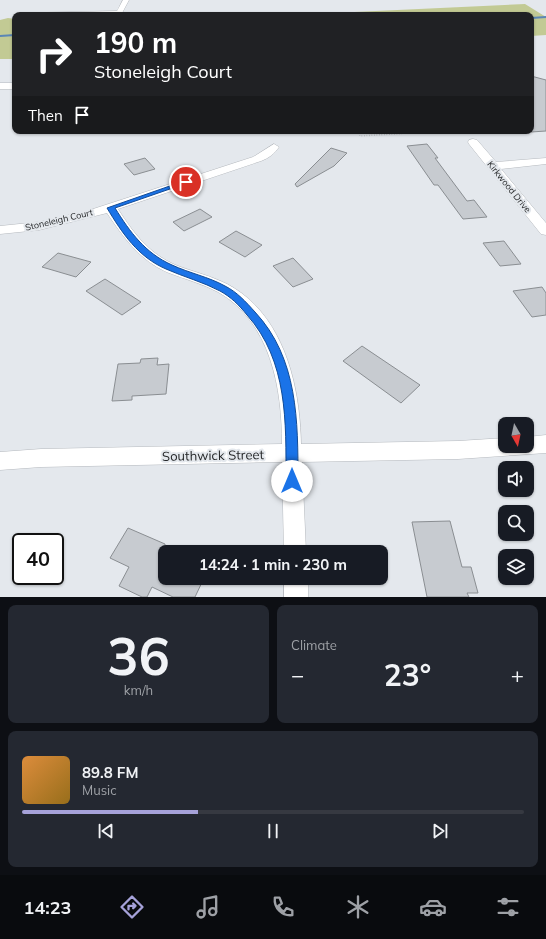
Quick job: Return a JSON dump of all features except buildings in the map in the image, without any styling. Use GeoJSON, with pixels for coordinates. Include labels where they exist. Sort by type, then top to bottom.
{"type":"FeatureCollection","features":[{"type":"Feature","properties":{"kind":"street"},"geometry":{"type":"LineString","coordinates":[[120,12],[126,0]]}},
{"type":"Feature","properties":{"kind":"street"},"geometry":{"type":"LineString","coordinates":[[0,98],[8,86]]}},
{"type":"Feature","properties":{"kind":"street","name":"Kirkwood Drive"},"geometry":{"type":"LineString","coordinates":[[472,142],[502,180],[546,231]]}},
{"type":"Feature","properties":{"kind":"street","name":"Stoneleigh Court"},"geometry":{"type":"LineString","coordinates":[[0,230],[51,224],[110,208],[257,159],[274,147]]}},
{"type":"Feature","properties":{"kind":"street"},"geometry":{"type":"LineString","coordinates":[[492,166],[546,161]]}},
{"type":"Feature","properties":{"kind":"street"},"geometry":{"type":"LineString","coordinates":[[110,208],[128,235],[147,255],[168,267],[222,288],[239,299],[259,322],[278,353],[289,391],[295,545]]}},
{"type":"Feature","properties":{"kind":"street","name":"Southwick Street"},"geometry":{"type":"LineString","coordinates":[[0,461],[41,458],[458,450],[546,444]]}},
{"type":"Feature","properties":{"kind":"street"},"geometry":{"type":"LineString","coordinates":[[296,585],[296,597]]}},
{"type":"Feature","properties":{"kind":"path"},"geometry":{"type":"LineString","coordinates":[[359,134],[360,136],[393,134]]}},
{"type":"Feature","properties":{"kind":"green space"},"geometry":{"type":"Polygon","coordinates":[[[525,4],[546,17],[546,35],[534,36],[534,12],[354,12],[525,4]]]}},
{"type":"Feature","properties":{"kind":"green space"},"geometry":{"type":"Polygon","coordinates":[[[12,19],[12,59],[0,59],[0,20],[12,19]]]}},
{"type":"Feature","properties":{"kind":"waterway"},"geometry":{"type":"LineString","coordinates":[[534,18],[546,17]]}},
{"type":"Feature","properties":{"kind":"waterway"},"geometry":{"type":"LineString","coordinates":[[0,36],[12,35]]}},
{"type":"Feature","properties":{"kind":"route"},"geometry":{"type":"LineString","coordinates":[[186,182],[110,208],[128,235],[147,255],[168,267],[222,288],[239,299],[259,322],[278,353],[289,391],[292,430],[292,481]]}}]}
